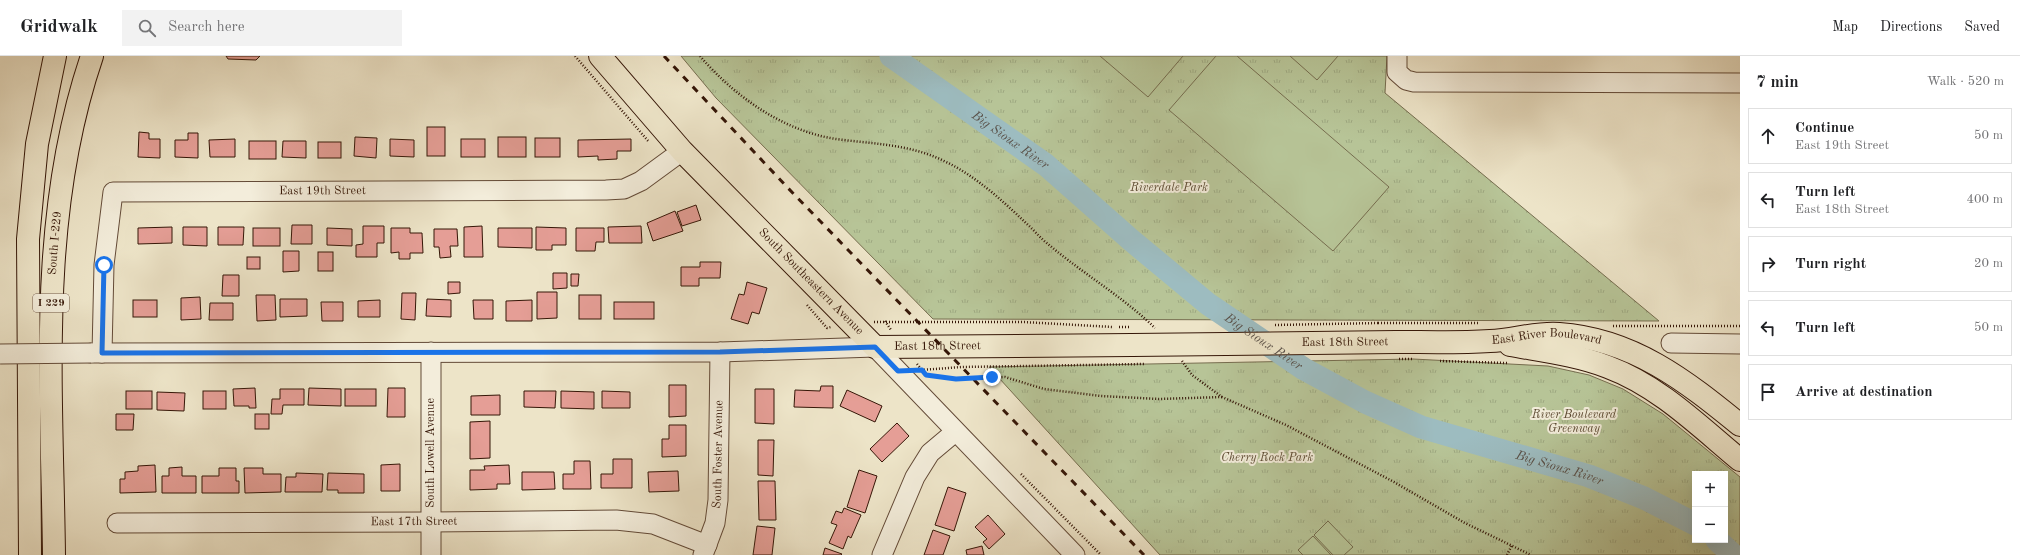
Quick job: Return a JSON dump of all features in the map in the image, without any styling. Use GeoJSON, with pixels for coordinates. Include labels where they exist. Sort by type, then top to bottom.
{"type":"FeatureCollection","features":[{"type":"Feature","properties":{"kind":"main road","name":"South I-229"},"geometry":{"type":"LineString","coordinates":[[30,555],[28,239],[37,144],[55,56]]}},
{"type":"Feature","properties":{"kind":"main road","name":"South I-229"},"geometry":{"type":"LineString","coordinates":[[54,555],[50,317],[54,252],[68,151],[76,111],[92,56]]}},
{"type":"Feature","properties":{"kind":"main road","name":"South Southeastern Avenue"},"geometry":{"type":"LineString","coordinates":[[600,56],[682,151],[875,347]]}},
{"type":"Feature","properties":{"kind":"main road","name":"East River Boulevard"},"geometry":{"type":"LineString","coordinates":[[1491,341],[1530,335],[1558,334],[1577,336],[1620,348],[1660,366],[1677,376],[1740,425]]}},
{"type":"Feature","properties":{"kind":"main road","name":"East 18th Street"},"geometry":{"type":"LineString","coordinates":[[875,347],[1491,341]]}},
{"type":"Feature","properties":{"kind":"main road","name":"East River Boulevard"},"geometry":{"type":"LineString","coordinates":[[1491,341],[1589,361],[1626,375],[1662,395],[1740,460]]}},
{"type":"Feature","properties":{"kind":"street"},"geometry":{"type":"LineString","coordinates":[[1397,56],[1397,72],[1406,80],[1414,82],[1740,83]]}},
{"type":"Feature","properties":{"kind":"street","name":"East 19th Street"},"geometry":{"type":"LineString","coordinates":[[97,353],[104,265],[113,192],[624,189],[641,181],[682,151]]}},
{"type":"Feature","properties":{"kind":"street"},"geometry":{"type":"LineString","coordinates":[[1671,343],[1740,344]]}},
{"type":"Feature","properties":{"kind":"street","name":"East 18th Street"},"geometry":{"type":"LineString","coordinates":[[0,354],[720,352],[875,347]]}},
{"type":"Feature","properties":{"kind":"street","name":"South Southeastern Avenue"},"geometry":{"type":"LineString","coordinates":[[875,347],[955,432],[1075,555]]}},
{"type":"Feature","properties":{"kind":"street","name":"South Lowell Avenue"},"geometry":{"type":"LineString","coordinates":[[430,555],[431,352]]}},
{"type":"Feature","properties":{"kind":"street","name":"South Foster Avenue"},"geometry":{"type":"LineString","coordinates":[[705,550],[715,523],[718,500],[720,352]]}},
{"type":"Feature","properties":{"kind":"street"},"geometry":{"type":"LineString","coordinates":[[882,555],[915,477],[930,453],[955,432]]}},
{"type":"Feature","properties":{"kind":"street","name":"East 17th Street"},"geometry":{"type":"LineString","coordinates":[[117,523],[616,520],[653,524],[705,550]]}},
{"type":"Feature","properties":{"kind":"path"},"geometry":{"type":"LineString","coordinates":[[700,56],[733,89],[764,111],[796,127],[824,136],[908,147],[943,160],[966,173],[1008,205],[1046,243],[1078,269],[1113,292],[1142,315],[1158,331]]}},
{"type":"Feature","properties":{"kind":"path"},"geometry":{"type":"LineString","coordinates":[[884,321],[1024,322],[1119,327]]}},
{"type":"Feature","properties":{"kind":"path"},"geometry":{"type":"LineString","coordinates":[[1608,326],[1740,326]]}},
{"type":"Feature","properties":{"kind":"path"},"geometry":{"type":"LineString","coordinates":[[904,347],[931,381]]}},
{"type":"Feature","properties":{"kind":"path"},"geometry":{"type":"LineString","coordinates":[[1179,356],[1192,375],[1222,397],[1286,426],[1394,482],[1465,523],[1530,555]]}},
{"type":"Feature","properties":{"kind":"path"},"geometry":{"type":"LineString","coordinates":[[1413,359],[1420,360]]}},
{"type":"Feature","properties":{"kind":"path"},"geometry":{"type":"LineString","coordinates":[[1433,360],[1509,363]]}},
{"type":"Feature","properties":{"kind":"path"},"geometry":{"type":"LineString","coordinates":[[898,371],[1151,363]]}},
{"type":"Feature","properties":{"kind":"path"},"geometry":{"type":"LineString","coordinates":[[926,375],[956,379],[1005,377],[1044,389],[1101,396],[1159,399],[1222,397]]}},
{"type":"Feature","properties":{"kind":"path"},"geometry":{"type":"LineString","coordinates":[[1015,468],[1101,555]]}},
{"type":"Feature","properties":{"kind":"path"},"geometry":{"type":"LineString","coordinates":[[1507,555],[1512,545]]}},
{"type":"Feature","properties":{"kind":"green space","name":"Riverdale Park"},"geometry":{"type":"Polygon","coordinates":[[[681,56],[1387,56],[1385,93],[1659,321],[933,319],[716,98],[681,56]]]}},
{"type":"Feature","properties":{"kind":"green space"},"geometry":{"type":"Polygon","coordinates":[[[1100,56],[1183,56],[1148,97],[1100,56]]]}},
{"type":"Feature","properties":{"kind":"green space"},"geometry":{"type":"Polygon","coordinates":[[[1216,56],[1237,56],[1389,187],[1333,251],[1169,110],[1216,56]]]}},
{"type":"Feature","properties":{"kind":"green space"},"geometry":{"type":"Polygon","coordinates":[[[1290,56],[1338,56],[1317,80],[1290,56]]]}},
{"type":"Feature","properties":{"kind":"green space","name":"Cherry Rock Park"},"geometry":{"type":"Polygon","coordinates":[[[1413,359],[1548,366],[1589,375],[1623,389],[1663,414],[1740,477],[1740,555],[1733,555],[1731,553],[1732,555],[1160,555],[989,367],[1413,359]]]}},
{"type":"Feature","properties":{"kind":"green space"},"geometry":{"type":"Polygon","coordinates":[[[1328,521],[1353,547],[1344,555],[1333,555],[1314,535],[1328,521]]]}},
{"type":"Feature","properties":{"kind":"green space"},"geometry":{"type":"Polygon","coordinates":[[[1313,536],[1331,555],[1303,555],[1298,550],[1313,536]]]}},
{"type":"Feature","properties":{"kind":"building"},"geometry":{"type":"Polygon","coordinates":[[[226,56],[260,56],[256,60],[228,59],[226,56]]]}},
{"type":"Feature","properties":{"kind":"building"},"geometry":{"type":"Polygon","coordinates":[[[427,127],[445,127],[445,156],[427,156],[427,127]]]}},
{"type":"Feature","properties":{"kind":"building"},"geometry":{"type":"Polygon","coordinates":[[[139,132],[149,133],[149,139],[160,139],[160,158],[138,157],[139,132]]]}},
{"type":"Feature","properties":{"kind":"building"},"geometry":{"type":"Polygon","coordinates":[[[188,133],[198,133],[198,158],[175,157],[175,140],[188,140],[188,133]]]}},
{"type":"Feature","properties":{"kind":"building"},"geometry":{"type":"Polygon","coordinates":[[[355,137],[377,138],[376,158],[354,156],[355,137]]]}},
{"type":"Feature","properties":{"kind":"building"},"geometry":{"type":"Polygon","coordinates":[[[498,137],[526,137],[526,157],[498,157],[498,137]]]}},
{"type":"Feature","properties":{"kind":"building"},"geometry":{"type":"Polygon","coordinates":[[[535,138],[560,138],[560,157],[535,157],[535,138]]]}},
{"type":"Feature","properties":{"kind":"building"},"geometry":{"type":"Polygon","coordinates":[[[235,139],[235,157],[210,157],[209,140],[235,139]]]}},
{"type":"Feature","properties":{"kind":"building"},"geometry":{"type":"Polygon","coordinates":[[[390,139],[414,140],[414,157],[390,156],[390,139]]]}},
{"type":"Feature","properties":{"kind":"building"},"geometry":{"type":"Polygon","coordinates":[[[461,139],[485,139],[485,157],[461,157],[461,139]]]}},
{"type":"Feature","properties":{"kind":"building"},"geometry":{"type":"Polygon","coordinates":[[[631,139],[631,151],[617,151],[617,159],[598,160],[598,156],[578,157],[578,140],[631,139]]]}},
{"type":"Feature","properties":{"kind":"building"},"geometry":{"type":"Polygon","coordinates":[[[249,141],[276,141],[276,159],[249,159],[249,141]]]}},
{"type":"Feature","properties":{"kind":"building"},"geometry":{"type":"Polygon","coordinates":[[[283,141],[306,141],[306,158],[282,157],[283,141]]]}},
{"type":"Feature","properties":{"kind":"building"},"geometry":{"type":"Polygon","coordinates":[[[318,142],[341,142],[341,158],[318,158],[318,142]]]}},
{"type":"Feature","properties":{"kind":"building"},"geometry":{"type":"Polygon","coordinates":[[[696,205],[701,220],[682,226],[677,212],[696,205]]]}},
{"type":"Feature","properties":{"kind":"building"},"geometry":{"type":"Polygon","coordinates":[[[675,211],[683,231],[653,241],[647,223],[675,211]]]}},
{"type":"Feature","properties":{"kind":"building"},"geometry":{"type":"Polygon","coordinates":[[[292,225],[312,225],[312,244],[291,244],[292,225]]]}},
{"type":"Feature","properties":{"kind":"building"},"geometry":{"type":"Polygon","coordinates":[[[363,226],[384,226],[384,243],[377,243],[377,257],[356,257],[356,245],[363,244],[363,226]]]}},
{"type":"Feature","properties":{"kind":"building"},"geometry":{"type":"Polygon","coordinates":[[[482,226],[483,257],[464,257],[464,227],[482,226]]]}},
{"type":"Feature","properties":{"kind":"building"},"geometry":{"type":"Polygon","coordinates":[[[641,226],[642,243],[609,243],[608,227],[641,226]]]}},
{"type":"Feature","properties":{"kind":"building"},"geometry":{"type":"Polygon","coordinates":[[[172,227],[172,243],[138,244],[138,228],[172,227]]]}},
{"type":"Feature","properties":{"kind":"building"},"geometry":{"type":"Polygon","coordinates":[[[183,227],[207,227],[207,246],[183,245],[183,227]]]}},
{"type":"Feature","properties":{"kind":"building"},"geometry":{"type":"Polygon","coordinates":[[[218,227],[244,227],[243,245],[218,245],[218,227]]]}},
{"type":"Feature","properties":{"kind":"building"},"geometry":{"type":"Polygon","coordinates":[[[536,227],[566,228],[566,245],[552,245],[552,250],[536,250],[536,227]]]}},
{"type":"Feature","properties":{"kind":"building"},"geometry":{"type":"Polygon","coordinates":[[[253,228],[280,228],[280,246],[253,246],[253,228]]]}},
{"type":"Feature","properties":{"kind":"building"},"geometry":{"type":"Polygon","coordinates":[[[327,228],[352,229],[352,246],[327,245],[327,228]]]}},
{"type":"Feature","properties":{"kind":"building"},"geometry":{"type":"Polygon","coordinates":[[[391,228],[410,228],[410,233],[422,233],[423,253],[410,253],[410,259],[399,259],[399,252],[391,253],[391,228]]]}},
{"type":"Feature","properties":{"kind":"building"},"geometry":{"type":"Polygon","coordinates":[[[498,228],[532,228],[532,248],[498,247],[498,228]]]}},
{"type":"Feature","properties":{"kind":"building"},"geometry":{"type":"Polygon","coordinates":[[[576,228],[604,228],[604,242],[596,242],[595,251],[576,251],[576,228]]]}},
{"type":"Feature","properties":{"kind":"building"},"geometry":{"type":"Polygon","coordinates":[[[434,229],[457,229],[458,246],[450,246],[451,257],[440,258],[439,247],[434,247],[434,229]]]}},
{"type":"Feature","properties":{"kind":"building"},"geometry":{"type":"Polygon","coordinates":[[[283,251],[299,251],[299,271],[283,272],[283,251]]]}},
{"type":"Feature","properties":{"kind":"building"},"geometry":{"type":"Polygon","coordinates":[[[318,252],[333,252],[333,271],[318,271],[318,252]]]}},
{"type":"Feature","properties":{"kind":"building"},"geometry":{"type":"Polygon","coordinates":[[[247,257],[260,257],[260,269],[247,269],[247,257]]]}},
{"type":"Feature","properties":{"kind":"building"},"geometry":{"type":"Polygon","coordinates":[[[700,262],[721,262],[720,278],[699,278],[699,286],[681,286],[681,267],[700,267],[700,262]]]}},
{"type":"Feature","properties":{"kind":"building"},"geometry":{"type":"Polygon","coordinates":[[[553,273],[567,273],[567,288],[553,289],[553,273]]]}},
{"type":"Feature","properties":{"kind":"building"},"geometry":{"type":"Polygon","coordinates":[[[571,274],[579,274],[578,286],[571,286],[571,274]]]}},
{"type":"Feature","properties":{"kind":"building"},"geometry":{"type":"Polygon","coordinates":[[[223,275],[239,275],[239,296],[222,296],[223,275]]]}},
{"type":"Feature","properties":{"kind":"building"},"geometry":{"type":"Polygon","coordinates":[[[448,282],[460,282],[460,293],[448,294],[448,282]]]}},
{"type":"Feature","properties":{"kind":"building"},"geometry":{"type":"Polygon","coordinates":[[[747,282],[767,288],[759,314],[752,312],[748,324],[731,319],[739,294],[744,295],[747,282]]]}},
{"type":"Feature","properties":{"kind":"building"},"geometry":{"type":"Polygon","coordinates":[[[537,292],[557,292],[557,318],[537,319],[537,292]]]}},
{"type":"Feature","properties":{"kind":"building"},"geometry":{"type":"Polygon","coordinates":[[[402,293],[416,293],[415,320],[401,319],[402,293]]]}},
{"type":"Feature","properties":{"kind":"building"},"geometry":{"type":"Polygon","coordinates":[[[256,295],[275,295],[276,320],[257,321],[256,295]]]}},
{"type":"Feature","properties":{"kind":"building"},"geometry":{"type":"Polygon","coordinates":[[[579,295],[601,295],[601,319],[579,319],[579,295]]]}},
{"type":"Feature","properties":{"kind":"building"},"geometry":{"type":"Polygon","coordinates":[[[200,297],[201,319],[181,320],[181,298],[200,297]]]}},
{"type":"Feature","properties":{"kind":"building"},"geometry":{"type":"Polygon","coordinates":[[[280,299],[307,299],[307,316],[280,317],[280,299]]]}},
{"type":"Feature","properties":{"kind":"building"},"geometry":{"type":"Polygon","coordinates":[[[427,299],[451,300],[451,317],[426,316],[427,299]]]}},
{"type":"Feature","properties":{"kind":"building"},"geometry":{"type":"Polygon","coordinates":[[[133,300],[157,300],[157,317],[133,317],[133,300]]]}},
{"type":"Feature","properties":{"kind":"building"},"geometry":{"type":"Polygon","coordinates":[[[380,300],[380,317],[358,317],[358,301],[380,300]]]}},
{"type":"Feature","properties":{"kind":"building"},"geometry":{"type":"Polygon","coordinates":[[[473,300],[493,300],[493,319],[474,319],[473,300]]]}},
{"type":"Feature","properties":{"kind":"building"},"geometry":{"type":"Polygon","coordinates":[[[532,300],[532,321],[506,321],[506,301],[532,300]]]}},
{"type":"Feature","properties":{"kind":"building"},"geometry":{"type":"Polygon","coordinates":[[[321,302],[343,302],[343,321],[322,321],[321,302]]]}},
{"type":"Feature","properties":{"kind":"building"},"geometry":{"type":"Polygon","coordinates":[[[614,302],[654,302],[654,319],[614,319],[614,302]]]}},
{"type":"Feature","properties":{"kind":"building"},"geometry":{"type":"Polygon","coordinates":[[[210,303],[233,303],[233,320],[209,320],[210,303]]]}},
{"type":"Feature","properties":{"kind":"building"},"geometry":{"type":"Polygon","coordinates":[[[669,385],[686,385],[686,416],[669,417],[669,385]]]}},
{"type":"Feature","properties":{"kind":"building"},"geometry":{"type":"Polygon","coordinates":[[[821,386],[833,386],[833,408],[794,407],[795,390],[820,391],[821,386]]]}},
{"type":"Feature","properties":{"kind":"building"},"geometry":{"type":"Polygon","coordinates":[[[255,388],[256,408],[249,408],[249,406],[234,406],[233,389],[255,388]]]}},
{"type":"Feature","properties":{"kind":"building"},"geometry":{"type":"Polygon","coordinates":[[[309,388],[341,389],[341,406],[308,405],[309,388]]]}},
{"type":"Feature","properties":{"kind":"building"},"geometry":{"type":"Polygon","coordinates":[[[388,388],[405,388],[405,417],[387,417],[388,388]]]}},
{"type":"Feature","properties":{"kind":"building"},"geometry":{"type":"Polygon","coordinates":[[[280,389],[304,389],[304,405],[283,405],[282,414],[271,414],[272,399],[280,399],[280,389]]]}},
{"type":"Feature","properties":{"kind":"building"},"geometry":{"type":"Polygon","coordinates":[[[345,389],[376,389],[376,406],[345,406],[345,389]]]}},
{"type":"Feature","properties":{"kind":"building"},"geometry":{"type":"Polygon","coordinates":[[[755,389],[774,389],[774,424],[755,423],[755,389]]]}},
{"type":"Feature","properties":{"kind":"building"},"geometry":{"type":"Polygon","coordinates":[[[847,390],[882,406],[875,422],[840,406],[847,390]]]}},
{"type":"Feature","properties":{"kind":"building"},"geometry":{"type":"Polygon","coordinates":[[[126,391],[152,391],[152,409],[126,409],[126,391]]]}},
{"type":"Feature","properties":{"kind":"building"},"geometry":{"type":"Polygon","coordinates":[[[203,391],[226,391],[226,409],[203,409],[203,391]]]}},
{"type":"Feature","properties":{"kind":"building"},"geometry":{"type":"Polygon","coordinates":[[[524,391],[556,391],[555,408],[524,407],[524,391]]]}},
{"type":"Feature","properties":{"kind":"building"},"geometry":{"type":"Polygon","coordinates":[[[561,391],[594,392],[594,409],[561,408],[561,391]]]}},
{"type":"Feature","properties":{"kind":"building"},"geometry":{"type":"Polygon","coordinates":[[[602,391],[630,392],[630,408],[602,408],[602,391]]]}},
{"type":"Feature","properties":{"kind":"building"},"geometry":{"type":"Polygon","coordinates":[[[157,392],[185,393],[184,411],[157,410],[157,392]]]}},
{"type":"Feature","properties":{"kind":"building"},"geometry":{"type":"Polygon","coordinates":[[[500,395],[500,415],[471,415],[471,396],[500,395]]]}},
{"type":"Feature","properties":{"kind":"building"},"geometry":{"type":"Polygon","coordinates":[[[116,414],[134,414],[133,430],[116,430],[116,414]]]}},
{"type":"Feature","properties":{"kind":"building"},"geometry":{"type":"Polygon","coordinates":[[[255,414],[269,414],[269,429],[255,429],[255,414]]]}},
{"type":"Feature","properties":{"kind":"building"},"geometry":{"type":"Polygon","coordinates":[[[490,421],[490,458],[470,459],[470,422],[490,421]]]}},
{"type":"Feature","properties":{"kind":"building"},"geometry":{"type":"Polygon","coordinates":[[[897,423],[909,436],[882,462],[870,449],[897,423]]]}},
{"type":"Feature","properties":{"kind":"building"},"geometry":{"type":"Polygon","coordinates":[[[669,425],[686,425],[686,456],[662,457],[662,439],[669,439],[669,425]]]}},
{"type":"Feature","properties":{"kind":"building"},"geometry":{"type":"Polygon","coordinates":[[[758,440],[774,440],[773,476],[758,475],[758,440]]]}},
{"type":"Feature","properties":{"kind":"building"},"geometry":{"type":"Polygon","coordinates":[[[613,459],[632,459],[632,488],[601,488],[601,474],[613,474],[613,459]]]}},
{"type":"Feature","properties":{"kind":"building"},"geometry":{"type":"Polygon","coordinates":[[[574,461],[590,461],[591,489],[563,489],[563,474],[574,474],[574,461]]]}},
{"type":"Feature","properties":{"kind":"building"},"geometry":{"type":"Polygon","coordinates":[[[400,464],[400,491],[381,491],[381,465],[400,464]]]}},
{"type":"Feature","properties":{"kind":"building"},"geometry":{"type":"Polygon","coordinates":[[[155,465],[156,492],[120,493],[120,479],[125,479],[125,472],[138,471],[138,466],[155,465]]]}},
{"type":"Feature","properties":{"kind":"building"},"geometry":{"type":"Polygon","coordinates":[[[509,465],[510,484],[497,484],[497,489],[470,490],[470,470],[485,470],[484,466],[509,465]]]}},
{"type":"Feature","properties":{"kind":"building"},"geometry":{"type":"Polygon","coordinates":[[[182,467],[182,476],[196,476],[196,493],[162,493],[162,476],[169,476],[169,468],[182,467]]]}},
{"type":"Feature","properties":{"kind":"building"},"geometry":{"type":"Polygon","coordinates":[[[219,468],[236,468],[236,481],[239,481],[239,493],[202,493],[202,476],[219,476],[219,468]]]}},
{"type":"Feature","properties":{"kind":"building"},"geometry":{"type":"Polygon","coordinates":[[[244,468],[263,468],[263,474],[281,474],[281,492],[245,493],[244,468]]]}},
{"type":"Feature","properties":{"kind":"building"},"geometry":{"type":"Polygon","coordinates":[[[859,470],[877,476],[865,513],[847,507],[859,470]]]}},
{"type":"Feature","properties":{"kind":"building"},"geometry":{"type":"Polygon","coordinates":[[[678,471],[679,491],[649,492],[648,472],[678,471]]]}},
{"type":"Feature","properties":{"kind":"building"},"geometry":{"type":"Polygon","coordinates":[[[522,472],[554,472],[555,489],[522,490],[522,472]]]}},
{"type":"Feature","properties":{"kind":"building"},"geometry":{"type":"Polygon","coordinates":[[[296,473],[323,474],[322,492],[285,492],[286,477],[296,477],[296,473]]]}},
{"type":"Feature","properties":{"kind":"building"},"geometry":{"type":"Polygon","coordinates":[[[328,473],[364,474],[364,493],[338,493],[338,490],[327,490],[328,473]]]}},
{"type":"Feature","properties":{"kind":"building"},"geometry":{"type":"Polygon","coordinates":[[[758,481],[775,481],[776,520],[759,520],[758,481]]]}},
{"type":"Feature","properties":{"kind":"building"},"geometry":{"type":"Polygon","coordinates":[[[948,487],[966,493],[954,531],[935,525],[948,487]]]}},
{"type":"Feature","properties":{"kind":"building"},"geometry":{"type":"Polygon","coordinates":[[[844,508],[861,515],[851,538],[848,536],[843,549],[829,543],[837,525],[831,523],[836,511],[842,513],[844,508]]]}},
{"type":"Feature","properties":{"kind":"building"},"geometry":{"type":"Polygon","coordinates":[[[988,515],[1005,534],[989,549],[983,542],[987,539],[975,527],[988,515]]]}},
{"type":"Feature","properties":{"kind":"building"},"geometry":{"type":"Polygon","coordinates":[[[757,526],[775,528],[772,555],[753,555],[757,526]]]}},
{"type":"Feature","properties":{"kind":"building"},"geometry":{"type":"Polygon","coordinates":[[[933,530],[950,536],[943,555],[924,555],[933,530]]]}},
{"type":"Feature","properties":{"kind":"building"},"geometry":{"type":"Polygon","coordinates":[[[982,546],[984,555],[967,555],[966,550],[982,546]]]}},
{"type":"Feature","properties":{"kind":"building"},"geometry":{"type":"Polygon","coordinates":[[[825,548],[842,554],[823,555],[825,548]]]}},
{"type":"Feature","properties":{"kind":"waterway","name":"Big Sioux River"},"geometry":{"type":"LineString","coordinates":[[891,56],[1046,165],[1131,240],[1208,304],[1304,369],[1365,402],[1421,427],[1589,476],[1644,498],[1692,522]]}},
{"type":"Feature","properties":{"kind":"waterway","name":"Big Sioux River"},"geometry":{"type":"LineString","coordinates":[[1720,543],[1733,555]]}},
{"type":"Feature","properties":{"kind":"railway"},"geometry":{"type":"LineString","coordinates":[[664,56],[787,187],[1144,555]]}},
{"type":"Feature","properties":{"kind":"route"},"geometry":{"type":"LineString","coordinates":[[104,265],[102,353],[720,352],[875,347],[898,371],[922,370],[926,375],[940,378],[973,379],[992,377]]}},
{"type":"Feature","properties":{"kind":"park label","name":"River Boulevard Greenway"},"geometry":{"type":"Point","coordinates":[1574,422]}}]}
